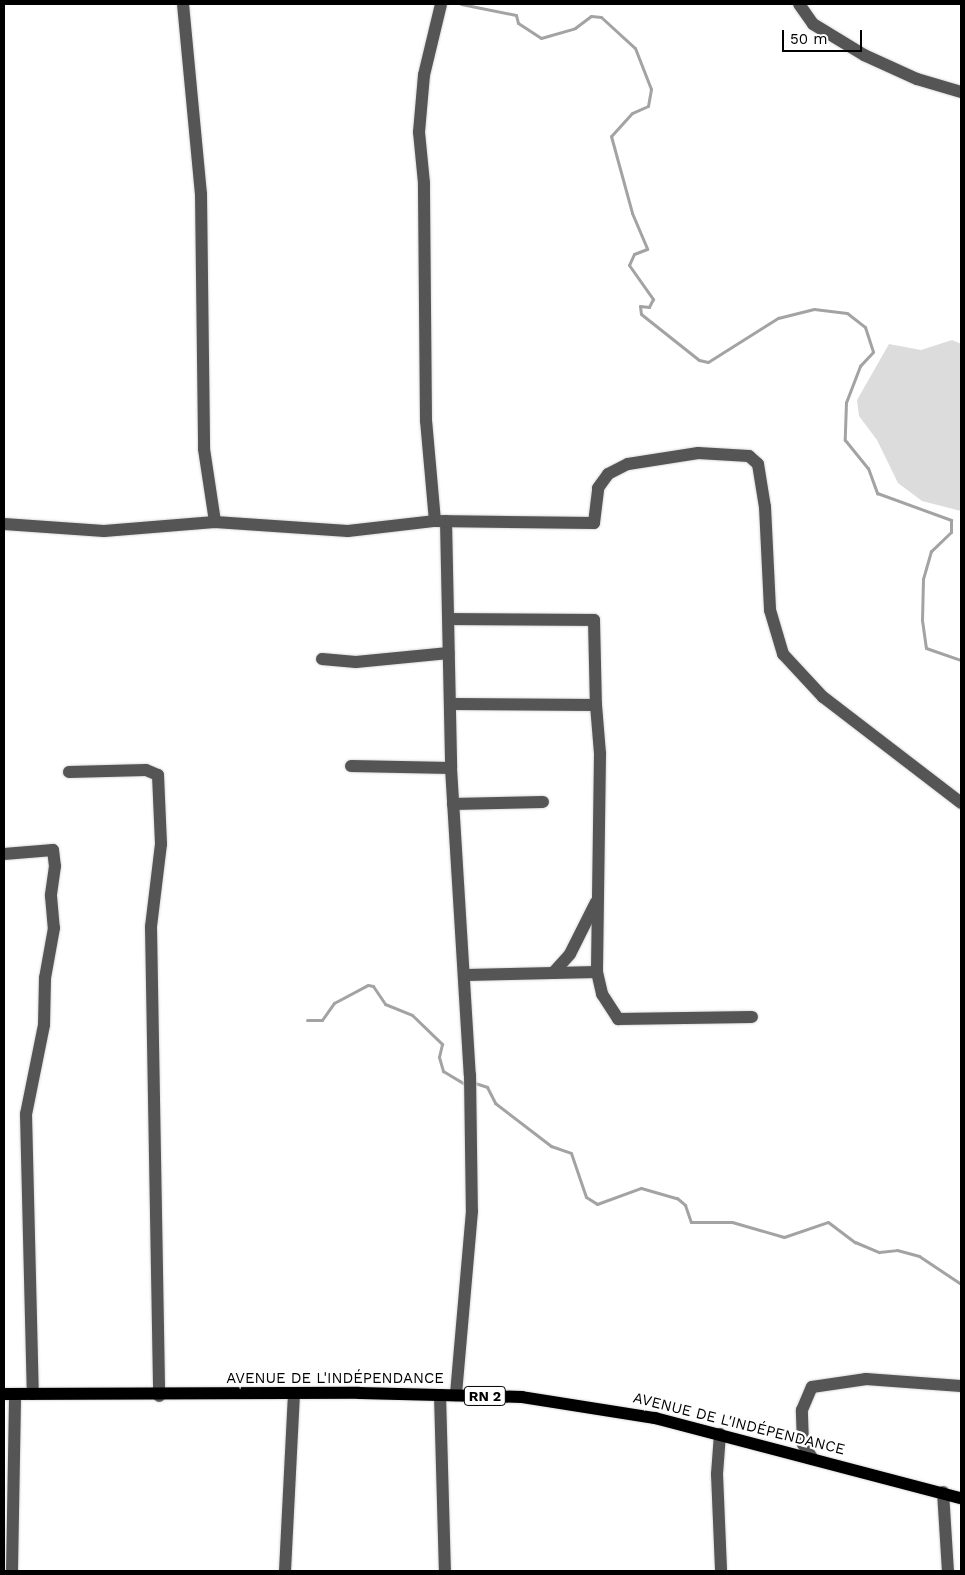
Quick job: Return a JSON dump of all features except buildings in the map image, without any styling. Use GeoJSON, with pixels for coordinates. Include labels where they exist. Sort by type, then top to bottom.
{"type":"FeatureCollection","features":[{"type":"Feature","properties":{"kind":"main road","name":"AVENUE DE L'INDÉPENDANCE"},"geometry":{"type":"LineString","coordinates":[[10,1394],[159,1396],[294,1393],[522,1397],[601,1407],[720,1434],[955,1494]]}},
{"type":"Feature","properties":{"kind":"street"},"geometry":{"type":"LineString","coordinates":[[183,4],[201,194],[204,449],[215,522]]}},
{"type":"Feature","properties":{"kind":"street"},"geometry":{"type":"LineString","coordinates":[[440,4],[424,75],[419,132],[424,183],[426,421],[441,521],[450,618],[449,653],[453,704],[451,768],[466,975],[472,1211],[456,1395]]}},
{"type":"Feature","properties":{"kind":"street"},"geometry":{"type":"LineString","coordinates":[[799,4],[813,24],[864,55],[917,79],[961,92]]}},
{"type":"Feature","properties":{"kind":"street"},"geometry":{"type":"LineString","coordinates":[[4,524],[104,531],[215,522],[348,531],[441,521],[594,524],[598,488],[608,474],[628,464],[698,453],[749,456],[758,464],[766,507],[770,610],[783,654],[823,697],[961,803]]}},
{"type":"Feature","properties":{"kind":"street"},"geometry":{"type":"LineString","coordinates":[[450,618],[594,620],[599,895],[597,972],[602,994],[618,1019],[752,1017]]}},
{"type":"Feature","properties":{"kind":"street"},"geometry":{"type":"LineString","coordinates":[[322,659],[356,662],[449,653]]}},
{"type":"Feature","properties":{"kind":"street"},"geometry":{"type":"LineString","coordinates":[[453,704],[596,705]]}},
{"type":"Feature","properties":{"kind":"street"},"geometry":{"type":"LineString","coordinates":[[351,766],[451,768]]}},
{"type":"Feature","properties":{"kind":"street"},"geometry":{"type":"LineString","coordinates":[[69,772],[146,770],[158,775],[161,844],[151,954],[159,1396]]}},
{"type":"Feature","properties":{"kind":"street"},"geometry":{"type":"LineString","coordinates":[[453,804],[543,802]]}},
{"type":"Feature","properties":{"kind":"street"},"geometry":{"type":"LineString","coordinates":[[4,854],[53,850],[55,866],[51,896],[54,928],[45,978],[44,1025],[26,1114],[33,1394]]}},
{"type":"Feature","properties":{"kind":"street"},"geometry":{"type":"LineString","coordinates":[[554,973],[579,940],[599,895]]}},
{"type":"Feature","properties":{"kind":"street"},"geometry":{"type":"LineString","coordinates":[[466,975],[597,972]]}},
{"type":"Feature","properties":{"kind":"street"},"geometry":{"type":"LineString","coordinates":[[813,1459],[803,1444],[802,1410],[812,1387],[866,1379],[961,1386]]}},
{"type":"Feature","properties":{"kind":"street"},"geometry":{"type":"LineString","coordinates":[[285,1571],[294,1393]]}},
{"type":"Feature","properties":{"kind":"street"},"geometry":{"type":"LineString","coordinates":[[10,1394],[12,1571]]}},
{"type":"Feature","properties":{"kind":"street"},"geometry":{"type":"LineString","coordinates":[[440,1395],[445,1571]]}},
{"type":"Feature","properties":{"kind":"street"},"geometry":{"type":"LineString","coordinates":[[720,1434],[717,1474],[721,1571]]}},
{"type":"Feature","properties":{"kind":"street"},"geometry":{"type":"LineString","coordinates":[[948,1571],[955,1494]]}},
{"type":"Feature","properties":{"kind":"shaded area"},"geometry":{"type":"Polygon","coordinates":[[[952,340],[961,344],[961,511],[922,501],[898,483],[877,440],[859,416],[857,400],[889,344],[921,350],[952,340]]]}},
{"type":"Feature","properties":{"kind":"waterway"},"geometry":{"type":"LineString","coordinates":[[461,4],[516,15],[518,23],[541,38],[575,28],[591,16],[601,17],[635,48],[651,89],[648,106],[632,113],[611,136],[632,213],[647,249],[634,254],[629,265],[653,299],[649,307],[640,306],[641,314],[699,360],[708,362],[778,318],[814,309],[847,313],[865,327],[873,352],[860,366],[846,402],[845,440],[868,468],[877,493],[951,520],[951,532],[931,551],[923,579],[922,620],[926,648],[961,660]]}},
{"type":"Feature","properties":{"kind":"waterway"},"geometry":{"type":"LineString","coordinates":[[307,1020],[322,1020],[334,1003],[368,985],[373,986],[385,1004],[412,1015],[442,1044],[439,1057],[443,1071],[465,1084]]}},
{"type":"Feature","properties":{"kind":"waterway"},"geometry":{"type":"LineString","coordinates":[[475,1083],[487,1087],[495,1103],[551,1146],[571,1153],[586,1197],[597,1204],[641,1188],[677,1198],[685,1205],[691,1222],[732,1222],[784,1237],[828,1222],[855,1242],[879,1252],[897,1250],[919,1256],[961,1284]]}}]}
